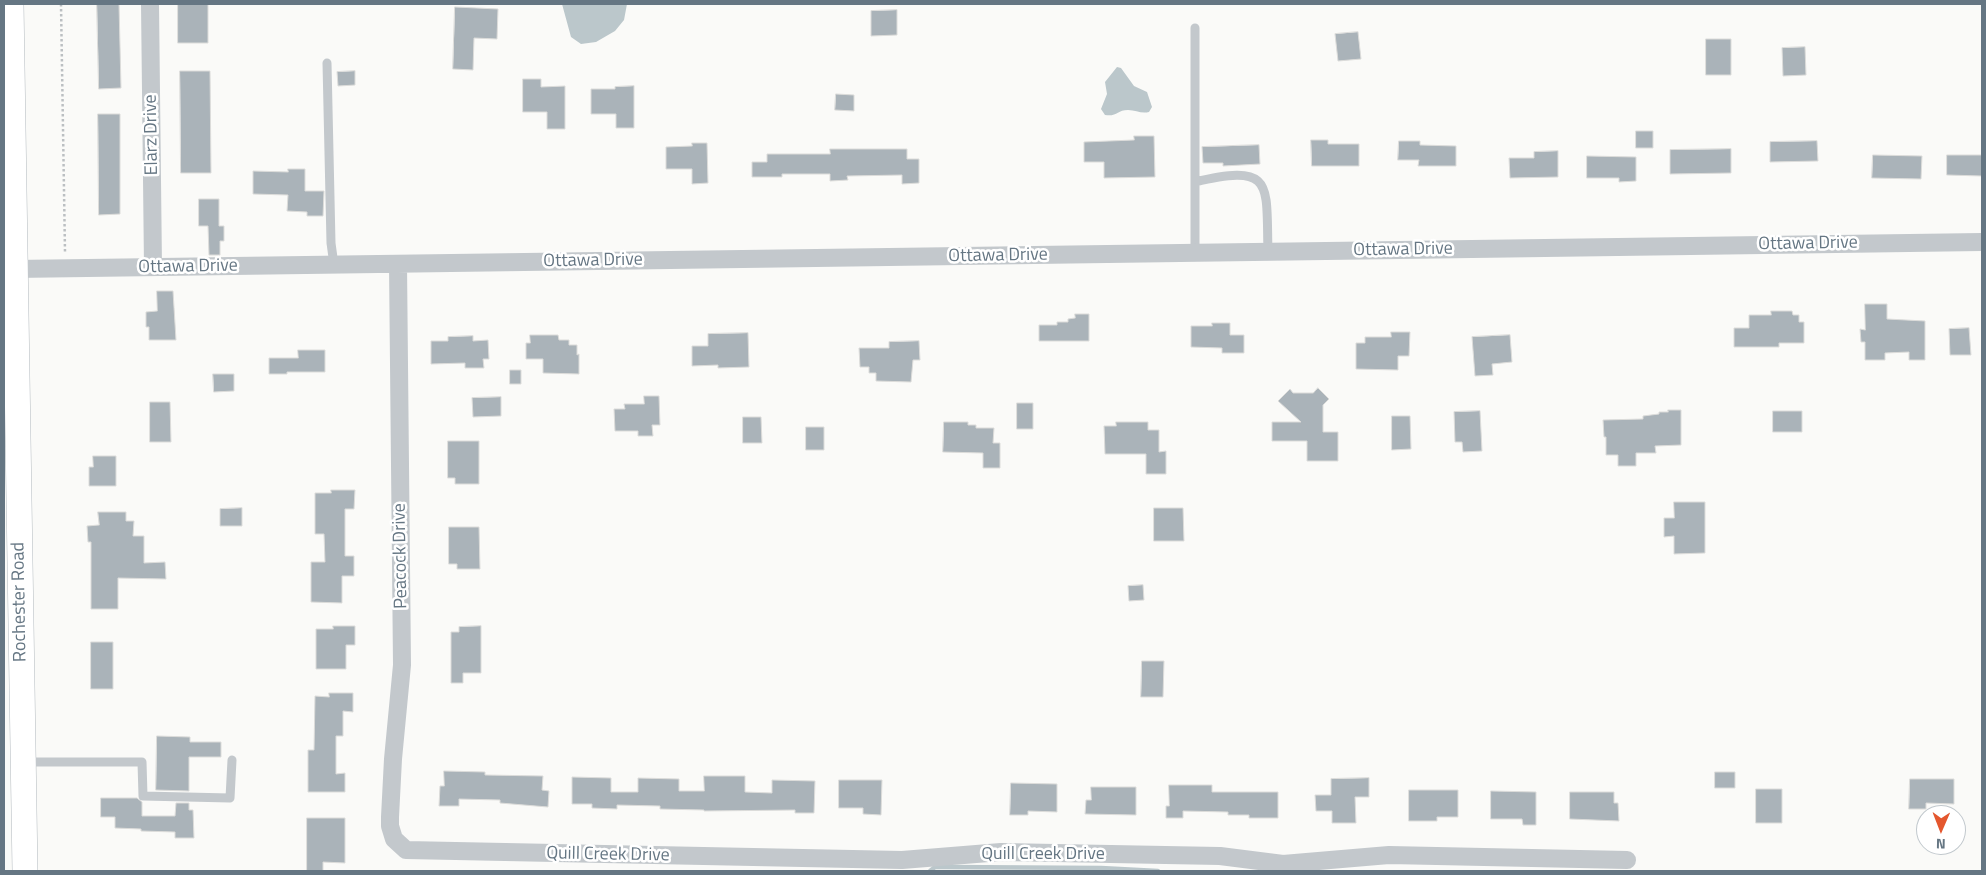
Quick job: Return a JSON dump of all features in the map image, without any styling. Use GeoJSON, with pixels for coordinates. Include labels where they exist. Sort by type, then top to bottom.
{"type":"FeatureCollection","features":[{"type":"Feature","properties":{"kind":"main road","name":"Rochester Road"},"geometry":{"type":"LineString","coordinates":[[8,19],[14,270],[11,533],[23,762],[25,871]]}},
{"type":"Feature","properties":{"kind":"street","name":"Elarz Drive"},"geometry":{"type":"LineString","coordinates":[[150,4],[153,267]]}},
{"type":"Feature","properties":{"kind":"street","name":"Ottawa Drive"},"geometry":{"type":"LineString","coordinates":[[14,270],[1982,242]]}},
{"type":"Feature","properties":{"kind":"street","name":"Peacock Drive"},"geometry":{"type":"LineString","coordinates":[[398,264],[402,665],[392,759],[390,816],[392,834],[399,845]]}},
{"type":"Feature","properties":{"kind":"street","name":"Quill Creek Drive"},"geometry":{"type":"LineString","coordinates":[[399,845],[406,850],[420,851],[892,860],[928,859],[1001,852],[1220,856],[1299,867],[1389,855],[1627,860]]}},
{"type":"Feature","properties":{"kind":"lane"},"geometry":{"type":"LineString","coordinates":[[1195,28],[1195,253]]}},
{"type":"Feature","properties":{"kind":"lane"},"geometry":{"type":"LineString","coordinates":[[327,63],[331,243],[334,265]]}},
{"type":"Feature","properties":{"kind":"lane"},"geometry":{"type":"LineString","coordinates":[[1195,182],[1222,175],[1243,174],[1256,179],[1261,184],[1266,195],[1268,252]]}},
{"type":"Feature","properties":{"kind":"lane"},"geometry":{"type":"LineString","coordinates":[[23,762],[142,762],[143,796],[230,798],[232,760]]}},
{"type":"Feature","properties":{"kind":"path"},"geometry":{"type":"LineString","coordinates":[[61,4],[65,252],[63,257]]}},
{"type":"Feature","properties":{"kind":"shaded area"},"geometry":{"type":"Polygon","coordinates":[[[562,4],[627,4],[624,20],[615,31],[596,42],[581,44],[571,37],[562,4]]]}},
{"type":"Feature","properties":{"kind":"shaded area"},"geometry":{"type":"Polygon","coordinates":[[[1117,67],[1121,68],[1134,86],[1147,92],[1152,107],[1149,112],[1143,113],[1128,110],[1105,115],[1101,109],[1107,94],[1105,82],[1117,67]]]}},
{"type":"Feature","properties":{"kind":"building"},"geometry":{"type":"Polygon","coordinates":[[[97,4],[119,4],[121,88],[99,89],[97,4]]]}},
{"type":"Feature","properties":{"kind":"building"},"geometry":{"type":"Polygon","coordinates":[[[178,4],[208,4],[208,43],[178,43],[178,4]]]}},
{"type":"Feature","properties":{"kind":"building"},"geometry":{"type":"Polygon","coordinates":[[[455,7],[498,9],[497,39],[474,38],[473,70],[453,69],[455,7]]]}},
{"type":"Feature","properties":{"kind":"building"},"geometry":{"type":"Polygon","coordinates":[[[897,10],[897,35],[871,36],[871,11],[897,10]]]}},
{"type":"Feature","properties":{"kind":"building"},"geometry":{"type":"Polygon","coordinates":[[[1358,32],[1361,59],[1338,61],[1335,34],[1358,32]]]}},
{"type":"Feature","properties":{"kind":"building"},"geometry":{"type":"Polygon","coordinates":[[[1706,39],[1731,39],[1731,75],[1706,75],[1706,39]]]}},
{"type":"Feature","properties":{"kind":"building"},"geometry":{"type":"Polygon","coordinates":[[[1805,47],[1806,75],[1783,76],[1782,48],[1805,47]]]}},
{"type":"Feature","properties":{"kind":"building"},"geometry":{"type":"Polygon","coordinates":[[[180,71],[210,71],[211,173],[181,173],[180,71]]]}},
{"type":"Feature","properties":{"kind":"building"},"geometry":{"type":"Polygon","coordinates":[[[355,71],[355,85],[338,86],[337,72],[355,71]]]}},
{"type":"Feature","properties":{"kind":"building"},"geometry":{"type":"Polygon","coordinates":[[[523,79],[541,79],[541,87],[565,86],[565,129],[547,129],[547,112],[523,112],[523,79]]]}},
{"type":"Feature","properties":{"kind":"building"},"geometry":{"type":"Polygon","coordinates":[[[634,86],[634,128],[616,128],[616,114],[591,114],[591,89],[615,89],[615,87],[634,86]]]}},
{"type":"Feature","properties":{"kind":"building"},"geometry":{"type":"Polygon","coordinates":[[[836,94],[854,95],[854,111],[835,110],[836,94]]]}},
{"type":"Feature","properties":{"kind":"building"},"geometry":{"type":"Polygon","coordinates":[[[98,114],[120,114],[120,214],[99,215],[98,114]]]}},
{"type":"Feature","properties":{"kind":"building"},"geometry":{"type":"Polygon","coordinates":[[[1636,131],[1653,131],[1653,148],[1636,148],[1636,131]]]}},
{"type":"Feature","properties":{"kind":"building"},"geometry":{"type":"Polygon","coordinates":[[[1134,136],[1154,136],[1155,177],[1104,178],[1104,162],[1084,162],[1084,142],[1134,140],[1134,136]]]}},
{"type":"Feature","properties":{"kind":"building"},"geometry":{"type":"Polygon","coordinates":[[[1311,140],[1328,140],[1328,144],[1359,144],[1359,166],[1312,166],[1311,140]]]}},
{"type":"Feature","properties":{"kind":"building"},"geometry":{"type":"Polygon","coordinates":[[[1399,141],[1420,141],[1420,145],[1456,146],[1456,166],[1418,166],[1419,160],[1398,160],[1399,141]]]}},
{"type":"Feature","properties":{"kind":"building"},"geometry":{"type":"Polygon","coordinates":[[[1817,141],[1818,161],[1770,162],[1770,142],[1817,141]]]}},
{"type":"Feature","properties":{"kind":"building"},"geometry":{"type":"Polygon","coordinates":[[[692,143],[707,143],[708,183],[692,184],[692,169],[666,169],[666,147],[692,146],[692,143]]]}},
{"type":"Feature","properties":{"kind":"building"},"geometry":{"type":"Polygon","coordinates":[[[1259,145],[1260,164],[1223,166],[1223,163],[1203,163],[1202,147],[1259,145]]]}},
{"type":"Feature","properties":{"kind":"building"},"geometry":{"type":"Polygon","coordinates":[[[830,149],[907,149],[907,159],[919,159],[919,183],[902,184],[902,175],[847,176],[848,180],[830,181],[830,174],[782,174],[782,177],[752,177],[752,162],[767,162],[767,154],[830,154],[830,149]]]}},
{"type":"Feature","properties":{"kind":"building"},"geometry":{"type":"Polygon","coordinates":[[[1731,149],[1731,173],[1670,174],[1670,150],[1731,149]]]}},
{"type":"Feature","properties":{"kind":"building"},"geometry":{"type":"Polygon","coordinates":[[[1558,151],[1558,177],[1510,178],[1509,158],[1534,158],[1534,152],[1558,151]]]}},
{"type":"Feature","properties":{"kind":"building"},"geometry":{"type":"Polygon","coordinates":[[[1873,155],[1922,156],[1921,179],[1872,178],[1873,155]]]}},
{"type":"Feature","properties":{"kind":"building"},"geometry":{"type":"Polygon","coordinates":[[[1947,155],[1982,155],[1982,176],[1947,175],[1947,155]]]}},
{"type":"Feature","properties":{"kind":"building"},"geometry":{"type":"Polygon","coordinates":[[[1587,156],[1636,157],[1636,181],[1619,182],[1619,178],[1587,178],[1587,156]]]}},
{"type":"Feature","properties":{"kind":"building"},"geometry":{"type":"Polygon","coordinates":[[[288,169],[305,169],[305,191],[324,191],[323,216],[307,216],[307,212],[287,211],[288,195],[253,194],[253,171],[288,172],[288,169]]]}},
{"type":"Feature","properties":{"kind":"building"},"geometry":{"type":"Polygon","coordinates":[[[199,199],[219,199],[219,226],[224,226],[224,241],[220,241],[220,255],[209,255],[208,226],[199,226],[199,199]]]}},
{"type":"Feature","properties":{"kind":"building"},"geometry":{"type":"Polygon","coordinates":[[[157,291],[173,291],[176,340],[149,340],[149,327],[146,327],[146,312],[157,311],[157,291]]]}},
{"type":"Feature","properties":{"kind":"building"},"geometry":{"type":"Polygon","coordinates":[[[1865,304],[1887,304],[1887,319],[1925,321],[1925,360],[1909,360],[1909,352],[1885,353],[1885,360],[1865,360],[1865,342],[1861,342],[1860,329],[1865,330],[1865,304]]]}},
{"type":"Feature","properties":{"kind":"building"},"geometry":{"type":"Polygon","coordinates":[[[1771,311],[1792,311],[1793,315],[1799,315],[1799,322],[1804,322],[1804,343],[1779,343],[1779,347],[1734,347],[1734,328],[1749,328],[1749,315],[1771,315],[1771,311]]]}},
{"type":"Feature","properties":{"kind":"building"},"geometry":{"type":"Polygon","coordinates":[[[1075,314],[1089,314],[1089,341],[1039,341],[1039,325],[1057,325],[1057,322],[1068,322],[1068,319],[1075,318],[1075,314]]]}},
{"type":"Feature","properties":{"kind":"building"},"geometry":{"type":"Polygon","coordinates":[[[1212,323],[1230,323],[1230,335],[1244,335],[1244,353],[1222,353],[1222,348],[1191,347],[1191,326],[1212,326],[1212,323]]]}},
{"type":"Feature","properties":{"kind":"building"},"geometry":{"type":"Polygon","coordinates":[[[1969,328],[1971,355],[1950,355],[1949,329],[1969,328]]]}},
{"type":"Feature","properties":{"kind":"building"},"geometry":{"type":"Polygon","coordinates":[[[1391,332],[1410,332],[1409,356],[1398,356],[1398,370],[1356,369],[1356,343],[1365,343],[1365,337],[1391,337],[1391,332]]]}},
{"type":"Feature","properties":{"kind":"building"},"geometry":{"type":"Polygon","coordinates":[[[748,333],[749,367],[718,368],[718,365],[692,366],[692,346],[708,346],[708,334],[748,333]]]}},
{"type":"Feature","properties":{"kind":"building"},"geometry":{"type":"Polygon","coordinates":[[[530,335],[558,335],[559,340],[569,340],[569,345],[577,345],[579,374],[543,373],[543,359],[526,359],[526,343],[530,343],[530,335]]]}},
{"type":"Feature","properties":{"kind":"building"},"geometry":{"type":"Polygon","coordinates":[[[1510,335],[1512,362],[1492,364],[1493,375],[1475,376],[1472,337],[1510,335]]]}},
{"type":"Feature","properties":{"kind":"building"},"geometry":{"type":"Polygon","coordinates":[[[473,336],[473,341],[488,340],[489,359],[483,359],[484,368],[465,368],[465,363],[431,364],[431,341],[448,341],[448,337],[473,336]]]}},
{"type":"Feature","properties":{"kind":"building"},"geometry":{"type":"Polygon","coordinates":[[[919,341],[920,360],[913,360],[911,382],[876,381],[876,373],[869,373],[869,367],[860,367],[859,348],[889,348],[889,342],[919,341]]]}},
{"type":"Feature","properties":{"kind":"building"},"geometry":{"type":"Polygon","coordinates":[[[298,350],[325,350],[325,372],[269,374],[269,358],[298,358],[298,350]]]}},
{"type":"Feature","properties":{"kind":"building"},"geometry":{"type":"Polygon","coordinates":[[[510,370],[521,370],[521,384],[510,384],[510,370]]]}},
{"type":"Feature","properties":{"kind":"building"},"geometry":{"type":"Polygon","coordinates":[[[213,374],[234,374],[234,391],[214,392],[213,374]]]}},
{"type":"Feature","properties":{"kind":"building"},"geometry":{"type":"Polygon","coordinates":[[[1318,388],[1329,399],[1323,405],[1323,432],[1338,432],[1338,461],[1307,461],[1307,441],[1272,441],[1272,422],[1301,422],[1278,401],[1290,389],[1293,393],[1313,393],[1318,388]]]}},
{"type":"Feature","properties":{"kind":"building"},"geometry":{"type":"Polygon","coordinates":[[[644,396],[659,396],[660,425],[652,425],[653,436],[638,436],[638,431],[615,431],[614,409],[625,409],[624,404],[644,404],[644,396]]]}},
{"type":"Feature","properties":{"kind":"building"},"geometry":{"type":"Polygon","coordinates":[[[501,397],[501,416],[473,417],[472,398],[501,397]]]}},
{"type":"Feature","properties":{"kind":"building"},"geometry":{"type":"Polygon","coordinates":[[[150,402],[170,402],[171,442],[150,442],[150,402]]]}},
{"type":"Feature","properties":{"kind":"building"},"geometry":{"type":"Polygon","coordinates":[[[1017,403],[1033,403],[1033,429],[1017,429],[1017,403]]]}},
{"type":"Feature","properties":{"kind":"building"},"geometry":{"type":"Polygon","coordinates":[[[1668,410],[1681,410],[1681,445],[1655,446],[1656,453],[1636,453],[1636,466],[1618,466],[1618,455],[1606,455],[1606,437],[1604,437],[1603,420],[1643,419],[1643,416],[1668,412],[1668,410]]]}},
{"type":"Feature","properties":{"kind":"building"},"geometry":{"type":"Polygon","coordinates":[[[1480,411],[1482,451],[1463,452],[1462,442],[1455,442],[1454,412],[1480,411]]]}},
{"type":"Feature","properties":{"kind":"building"},"geometry":{"type":"Polygon","coordinates":[[[1773,411],[1802,411],[1802,432],[1773,432],[1773,411]]]}},
{"type":"Feature","properties":{"kind":"building"},"geometry":{"type":"Polygon","coordinates":[[[1392,416],[1410,416],[1411,449],[1392,450],[1392,416]]]}},
{"type":"Feature","properties":{"kind":"building"},"geometry":{"type":"Polygon","coordinates":[[[743,417],[761,417],[762,443],[743,443],[743,417]]]}},
{"type":"Feature","properties":{"kind":"building"},"geometry":{"type":"Polygon","coordinates":[[[944,422],[968,422],[968,425],[976,425],[976,428],[994,428],[993,443],[1000,443],[1000,468],[983,468],[983,453],[943,452],[944,422]]]}},
{"type":"Feature","properties":{"kind":"building"},"geometry":{"type":"Polygon","coordinates":[[[1116,422],[1148,422],[1148,430],[1159,430],[1159,452],[1166,451],[1166,474],[1146,474],[1146,454],[1105,454],[1104,426],[1116,426],[1116,422]]]}},
{"type":"Feature","properties":{"kind":"building"},"geometry":{"type":"Polygon","coordinates":[[[806,427],[824,427],[824,450],[806,450],[806,427]]]}},
{"type":"Feature","properties":{"kind":"building"},"geometry":{"type":"Polygon","coordinates":[[[448,441],[479,441],[479,484],[455,484],[455,478],[448,478],[448,441]]]}},
{"type":"Feature","properties":{"kind":"building"},"geometry":{"type":"Polygon","coordinates":[[[93,456],[116,456],[116,486],[89,486],[89,467],[93,467],[93,456]]]}},
{"type":"Feature","properties":{"kind":"building"},"geometry":{"type":"Polygon","coordinates":[[[331,490],[355,490],[354,509],[345,509],[345,556],[354,556],[354,576],[342,576],[342,603],[311,602],[311,562],[325,562],[324,534],[315,534],[315,493],[331,493],[331,490]]]}},
{"type":"Feature","properties":{"kind":"building"},"geometry":{"type":"Polygon","coordinates":[[[1674,502],[1705,502],[1705,553],[1674,554],[1674,536],[1664,537],[1664,518],[1674,518],[1674,502]]]}},
{"type":"Feature","properties":{"kind":"building"},"geometry":{"type":"Polygon","coordinates":[[[242,508],[242,526],[220,526],[220,509],[242,508]]]}},
{"type":"Feature","properties":{"kind":"building"},"geometry":{"type":"Polygon","coordinates":[[[1154,508],[1183,508],[1184,541],[1154,541],[1154,508]]]}},
{"type":"Feature","properties":{"kind":"building"},"geometry":{"type":"Polygon","coordinates":[[[98,512],[126,512],[126,521],[134,521],[133,536],[144,536],[144,563],[165,562],[166,579],[118,578],[118,609],[91,609],[91,542],[88,542],[87,526],[99,525],[98,512]]]}},
{"type":"Feature","properties":{"kind":"building"},"geometry":{"type":"Polygon","coordinates":[[[449,527],[479,527],[480,569],[457,569],[457,564],[449,564],[449,527]]]}},
{"type":"Feature","properties":{"kind":"building"},"geometry":{"type":"Polygon","coordinates":[[[1143,585],[1144,600],[1129,601],[1128,586],[1143,585]]]}},
{"type":"Feature","properties":{"kind":"building"},"geometry":{"type":"Polygon","coordinates":[[[333,626],[355,626],[355,645],[346,645],[346,669],[316,669],[316,629],[333,629],[333,626]]]}},
{"type":"Feature","properties":{"kind":"building"},"geometry":{"type":"Polygon","coordinates":[[[481,626],[481,673],[463,673],[463,683],[451,683],[451,632],[459,632],[459,627],[481,626]]]}},
{"type":"Feature","properties":{"kind":"building"},"geometry":{"type":"Polygon","coordinates":[[[91,642],[113,642],[113,689],[91,689],[91,642]]]}},
{"type":"Feature","properties":{"kind":"building"},"geometry":{"type":"Polygon","coordinates":[[[1142,661],[1164,661],[1163,697],[1141,697],[1142,661]]]}},
{"type":"Feature","properties":{"kind":"building"},"geometry":{"type":"Polygon","coordinates":[[[329,693],[353,693],[353,712],[343,711],[343,736],[336,736],[336,774],[345,773],[345,792],[308,792],[308,750],[314,750],[315,696],[329,697],[329,693]]]}},
{"type":"Feature","properties":{"kind":"building"},"geometry":{"type":"Polygon","coordinates":[[[157,736],[190,737],[190,742],[221,742],[221,757],[189,757],[189,791],[156,790],[157,736]]]}},
{"type":"Feature","properties":{"kind":"building"},"geometry":{"type":"Polygon","coordinates":[[[444,771],[485,772],[485,775],[543,776],[542,790],[549,791],[548,807],[500,803],[500,800],[459,799],[459,806],[439,806],[440,786],[444,786],[444,771]]]}},
{"type":"Feature","properties":{"kind":"building"},"geometry":{"type":"Polygon","coordinates":[[[1715,772],[1735,772],[1735,788],[1715,788],[1715,772]]]}},
{"type":"Feature","properties":{"kind":"building"},"geometry":{"type":"Polygon","coordinates":[[[704,776],[745,776],[745,792],[772,793],[772,780],[815,781],[814,813],[795,813],[795,810],[704,811],[660,809],[660,806],[617,805],[617,809],[592,808],[592,804],[572,804],[572,777],[611,778],[611,792],[638,792],[638,778],[679,779],[679,791],[704,791],[704,776]]]}},
{"type":"Feature","properties":{"kind":"building"},"geometry":{"type":"Polygon","coordinates":[[[1369,778],[1369,797],[1355,797],[1356,823],[1332,823],[1332,811],[1316,811],[1315,795],[1331,795],[1331,779],[1369,778]]]}},
{"type":"Feature","properties":{"kind":"building"},"geometry":{"type":"Polygon","coordinates":[[[1910,779],[1954,779],[1954,804],[1926,803],[1926,805],[1916,805],[1916,809],[1909,809],[1910,779]]]}},
{"type":"Feature","properties":{"kind":"building"},"geometry":{"type":"Polygon","coordinates":[[[839,780],[882,780],[881,815],[863,814],[863,808],[839,808],[839,780]]]}},
{"type":"Feature","properties":{"kind":"building"},"geometry":{"type":"Polygon","coordinates":[[[1011,783],[1057,784],[1057,812],[1028,811],[1028,815],[1010,815],[1011,783]]]}},
{"type":"Feature","properties":{"kind":"building"},"geometry":{"type":"Polygon","coordinates":[[[1169,785],[1212,785],[1212,792],[1278,792],[1278,818],[1249,818],[1249,815],[1228,815],[1228,812],[1183,811],[1183,818],[1166,818],[1166,806],[1169,806],[1169,785]]]}},
{"type":"Feature","properties":{"kind":"building"},"geometry":{"type":"Polygon","coordinates":[[[1091,787],[1136,787],[1136,815],[1085,814],[1086,800],[1091,800],[1091,787]]]}},
{"type":"Feature","properties":{"kind":"building"},"geometry":{"type":"Polygon","coordinates":[[[1756,789],[1782,789],[1782,823],[1756,823],[1756,789]]]}},
{"type":"Feature","properties":{"kind":"building"},"geometry":{"type":"Polygon","coordinates":[[[1409,790],[1458,790],[1458,817],[1437,817],[1437,821],[1409,821],[1409,790]]]}},
{"type":"Feature","properties":{"kind":"building"},"geometry":{"type":"Polygon","coordinates":[[[1491,791],[1536,792],[1536,825],[1523,825],[1522,819],[1491,819],[1491,791]]]}},
{"type":"Feature","properties":{"kind":"building"},"geometry":{"type":"Polygon","coordinates":[[[1570,792],[1614,792],[1614,803],[1618,803],[1619,821],[1570,819],[1570,792]]]}},
{"type":"Feature","properties":{"kind":"building"},"geometry":{"type":"Polygon","coordinates":[[[101,798],[137,798],[142,802],[142,816],[175,816],[176,803],[189,803],[189,810],[193,810],[194,838],[175,838],[175,832],[115,828],[115,817],[101,817],[101,798]]]}},
{"type":"Feature","properties":{"kind":"building"},"geometry":{"type":"Polygon","coordinates":[[[307,818],[345,818],[345,863],[323,862],[323,871],[307,871],[307,818]]]}},
{"type":"Feature","properties":{"kind":"waterway"},"geometry":{"type":"LineString","coordinates":[[930,871],[935,867],[1101,868],[1158,871]]}}]}
